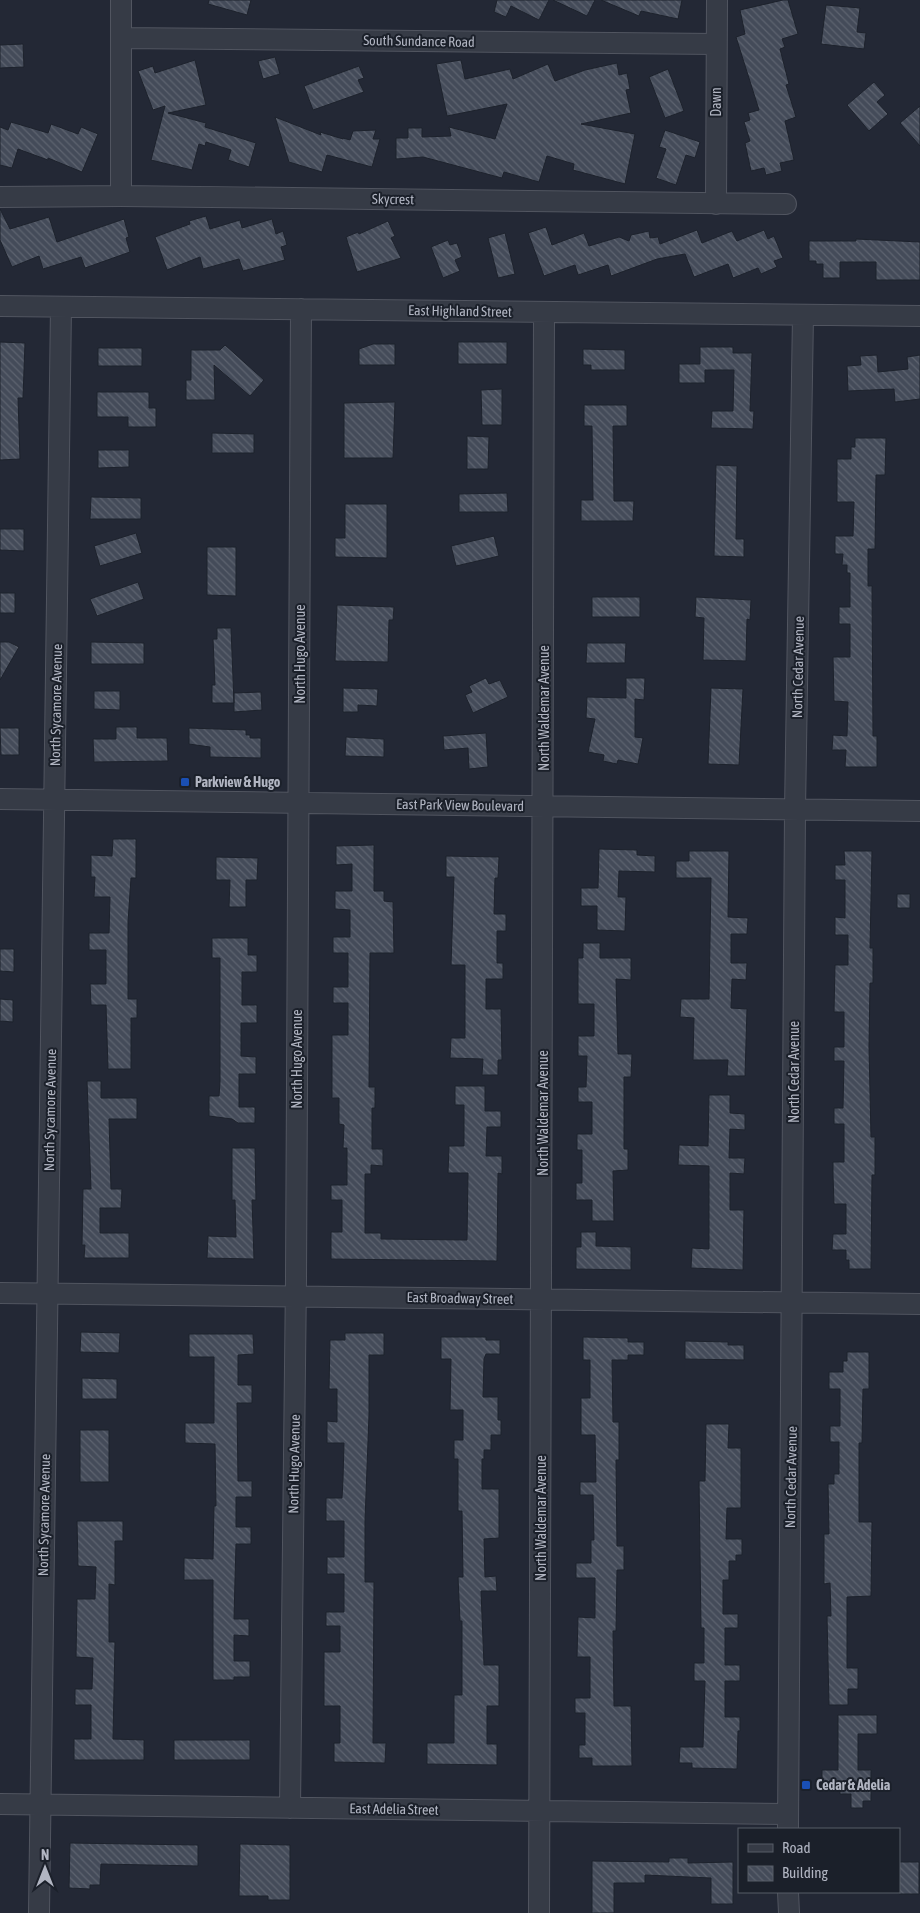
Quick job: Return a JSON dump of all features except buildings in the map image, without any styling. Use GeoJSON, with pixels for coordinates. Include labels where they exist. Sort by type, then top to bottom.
{"type":"FeatureCollection","features":[{"type":"Feature","properties":{"kind":"street"},"geometry":{"type":"LineString","coordinates":[[120,196],[121,0]]}},
{"type":"Feature","properties":{"kind":"street","name":"Dawn"},"geometry":{"type":"LineString","coordinates":[[716,204],[717,0]]}},
{"type":"Feature","properties":{"kind":"street","name":"South Sundance Road"},"geometry":{"type":"LineString","coordinates":[[121,38],[716,44]]}},
{"type":"Feature","properties":{"kind":"street","name":"Skycrest"},"geometry":{"type":"LineString","coordinates":[[0,197],[120,196],[786,204]]}},
{"type":"Feature","properties":{"kind":"street","name":"East Highland Street"},"geometry":{"type":"LineString","coordinates":[[0,306],[920,316]]}},
{"type":"Feature","properties":{"kind":"street","name":"North Sycamore Avenue"},"geometry":{"type":"LineString","coordinates":[[39,1913],[61,306]]}},
{"type":"Feature","properties":{"kind":"street","name":"North Hugo Avenue"},"geometry":{"type":"LineString","coordinates":[[290,1808],[296,1296],[301,309]]}},
{"type":"Feature","properties":{"kind":"street","name":"North Waldemar Avenue"},"geometry":{"type":"LineString","coordinates":[[539,1913],[544,806],[544,312]]}},
{"type":"Feature","properties":{"kind":"street","name":"North Cedar Avenue"},"geometry":{"type":"LineString","coordinates":[[788,1822],[796,810],[803,315]]}},
{"type":"Feature","properties":{"kind":"street","name":"East Park View Boulevard"},"geometry":{"type":"LineString","coordinates":[[0,799],[920,811]]}},
{"type":"Feature","properties":{"kind":"street","name":"East Broadway Street"},"geometry":{"type":"LineString","coordinates":[[0,1292],[920,1304]]}},
{"type":"Feature","properties":{"kind":"street","name":"East Adelia Street"},"geometry":{"type":"LineString","coordinates":[[0,1804],[540,1811],[788,1822]]}},
{"type":"Feature","properties":{"kind":"street"},"geometry":{"type":"LineString","coordinates":[[788,1893],[788,1913]]}},
{"type":"Feature","properties":{"kind":"place","name":"Parkview & Hugo"},"geometry":{"type":"Point","coordinates":[185,782]}},
{"type":"Feature","properties":{"kind":"place","name":"Cedar & Adelia"},"geometry":{"type":"Point","coordinates":[806,1785]}}]}
